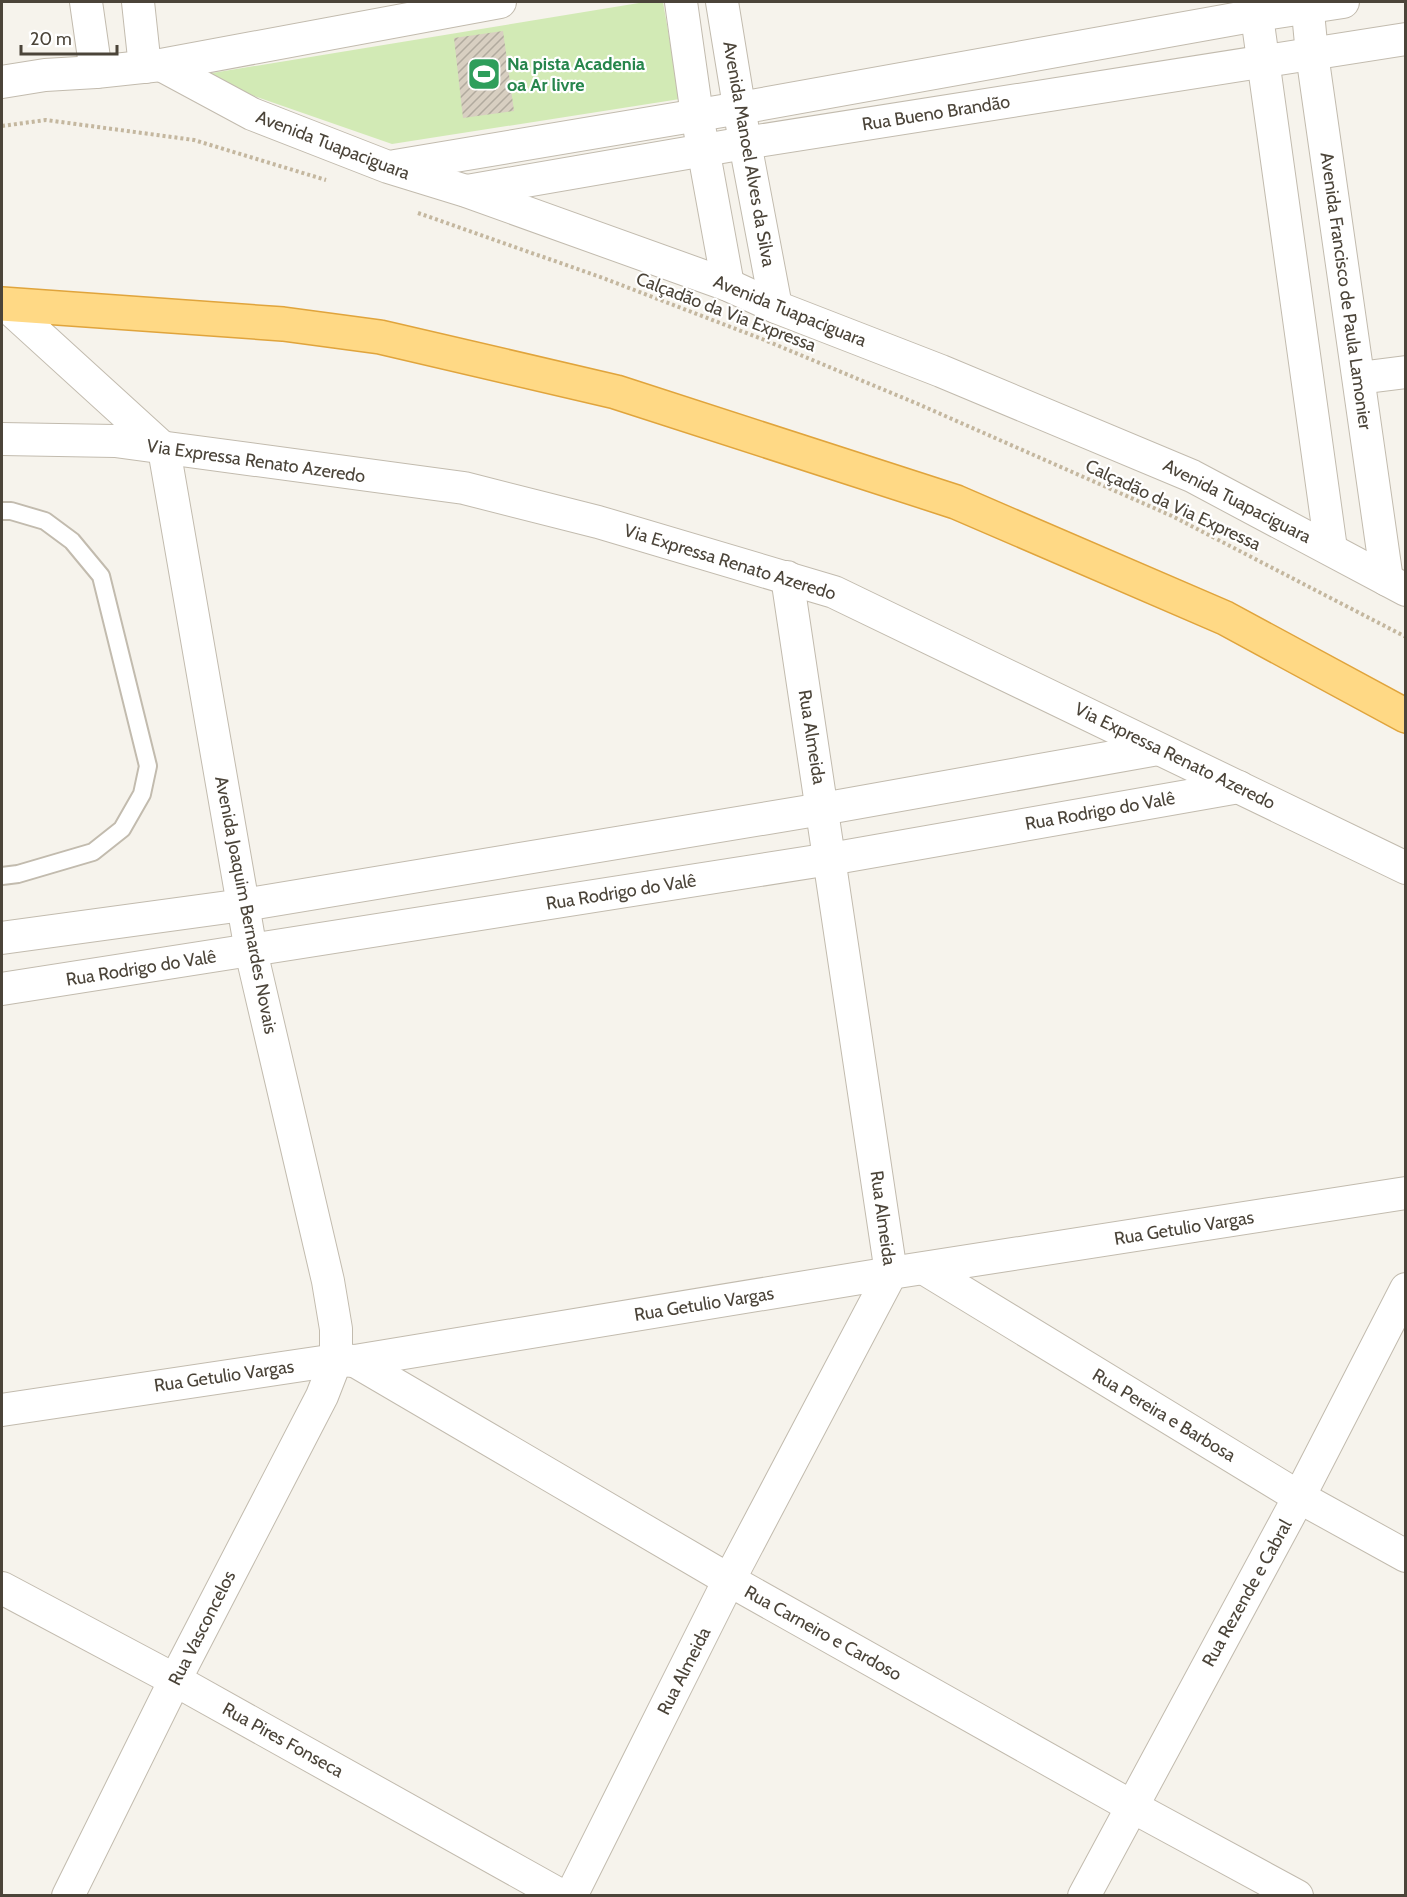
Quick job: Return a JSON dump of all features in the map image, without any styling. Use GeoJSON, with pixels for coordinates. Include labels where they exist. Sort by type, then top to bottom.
{"type":"FeatureCollection","features":[{"type":"Feature","properties":{"kind":"highway"},"geometry":{"type":"LineString","coordinates":[[4,304],[283,324],[380,337],[616,392],[956,502],[1225,618],[1406,716]]}},
{"type":"Feature","properties":{"kind":"street"},"geometry":{"type":"LineString","coordinates":[[86,2],[96,72]]}},
{"type":"Feature","properties":{"kind":"street"},"geometry":{"type":"LineString","coordinates":[[138,2],[153,66]]}},
{"type":"Feature","properties":{"kind":"street"},"geometry":{"type":"LineString","coordinates":[[2,82],[45,75],[153,66],[500,2]]}},
{"type":"Feature","properties":{"kind":"street"},"geometry":{"type":"LineString","coordinates":[[681,2],[697,115],[728,285]]}},
{"type":"Feature","properties":{"kind":"street","name":"Avenida Manoel Alves da Silva"},"geometry":{"type":"LineString","coordinates":[[722,2],[745,143],[776,307]]}},
{"type":"Feature","properties":{"kind":"street"},"geometry":{"type":"LineString","coordinates":[[388,167],[740,108],[1256,8],[1343,2]]}},
{"type":"Feature","properties":{"kind":"street","name":"Avenida Francisco de Paula Lamonier"},"geometry":{"type":"LineString","coordinates":[[1307,4],[1312,54],[1359,378],[1396,585]]}},
{"type":"Feature","properties":{"kind":"street"},"geometry":{"type":"LineString","coordinates":[[1256,8],[1331,549]]}},
{"type":"Feature","properties":{"kind":"street","name":"Rua Bueno Brandão"},"geometry":{"type":"LineString","coordinates":[[466,191],[745,143],[1406,39]]}},
{"type":"Feature","properties":{"kind":"street","name":"Avenida Tuapaciguara"},"geometry":{"type":"LineString","coordinates":[[153,66],[252,114],[388,167],[466,191],[728,285],[776,307],[941,371],[1192,476],[1396,585]]}},
{"type":"Feature","properties":{"kind":"street"},"geometry":{"type":"LineString","coordinates":[[4,304],[164,449]]}},
{"type":"Feature","properties":{"kind":"street"},"geometry":{"type":"LineString","coordinates":[[1359,378],[1406,372]]}},
{"type":"Feature","properties":{"kind":"street","name":"Via Expressa Renato Azeredo"},"geometry":{"type":"LineString","coordinates":[[2,439],[115,441],[464,488],[598,522],[787,577],[834,592],[1406,868]]}},
{"type":"Feature","properties":{"kind":"street","name":"Avenida Joaquim Bernardes Novais"},"geometry":{"type":"LineString","coordinates":[[164,449],[251,951],[328,1281],[336,1329],[346,1360]]}},
{"type":"Feature","properties":{"kind":"street","name":"Rua Almeida"},"geometry":{"type":"LineString","coordinates":[[571,1896],[729,1580],[891,1273],[787,577]]}},
{"type":"Feature","properties":{"kind":"street"},"geometry":{"type":"LineString","coordinates":[[2,938],[243,905],[822,809],[1158,748]]}},
{"type":"Feature","properties":{"kind":"street","name":"Rua Rodrigo do Valê"},"geometry":{"type":"LineString","coordinates":[[2,989],[830,859],[1239,787]]}},
{"type":"Feature","properties":{"kind":"street","name":"Rua Getulio Vargas"},"geometry":{"type":"LineString","coordinates":[[2,1410],[346,1360],[1406,1193]]}},
{"type":"Feature","properties":{"kind":"street","name":"Rua Pereira e Barbosa"},"geometry":{"type":"LineString","coordinates":[[925,1269],[1299,1497],[1406,1556]]}},
{"type":"Feature","properties":{"kind":"street","name":"Rua Rezende e Cabral"},"geometry":{"type":"LineString","coordinates":[[1084,1896],[1299,1497],[1406,1289]]}},
{"type":"Feature","properties":{"kind":"street","name":"Rua Carneiro e Cardoso"},"geometry":{"type":"LineString","coordinates":[[346,1360],[729,1580],[1131,1806],[1297,1896]]}},
{"type":"Feature","properties":{"kind":"street","name":"Rua Vasconcelos"},"geometry":{"type":"LineString","coordinates":[[68,1896],[175,1680],[305,1430],[346,1360]]}},
{"type":"Feature","properties":{"kind":"street","name":"Rua Pires Fonseca"},"geometry":{"type":"LineString","coordinates":[[2,1588],[175,1680],[562,1896]]}},
{"type":"Feature","properties":{"kind":"lane"},"geometry":{"type":"LineString","coordinates":[[2,512],[11,511],[45,521],[72,540],[101,576],[148,766],[142,794],[122,829],[93,852],[18,874],[2,876]]}},
{"type":"Feature","properties":{"kind":"path"},"geometry":{"type":"LineString","coordinates":[[2,126],[45,120],[194,140],[328,181]]}},
{"type":"Feature","properties":{"kind":"path","name":"Calçadão da Via Expressa"},"geometry":{"type":"LineString","coordinates":[[416,212],[603,278],[751,335],[918,404],[1172,516],[1406,637]]}},
{"type":"Feature","properties":{"kind":"green space"},"geometry":{"type":"Polygon","coordinates":[[[645,2],[663,2],[680,99],[392,144],[254,96],[206,74],[645,2]]]}},
{"type":"Feature","properties":{"kind":"building","name":"Na pista Acadenia oa Ar livre"},"geometry":{"type":"Polygon","coordinates":[[[503,31],[514,111],[463,118],[454,38],[503,31]]]}},
{"type":"Feature","properties":{"kind":"place","name":"Na pista Acadenia oa Ar livre"},"geometry":{"type":"Point","coordinates":[484,74]}}]}
